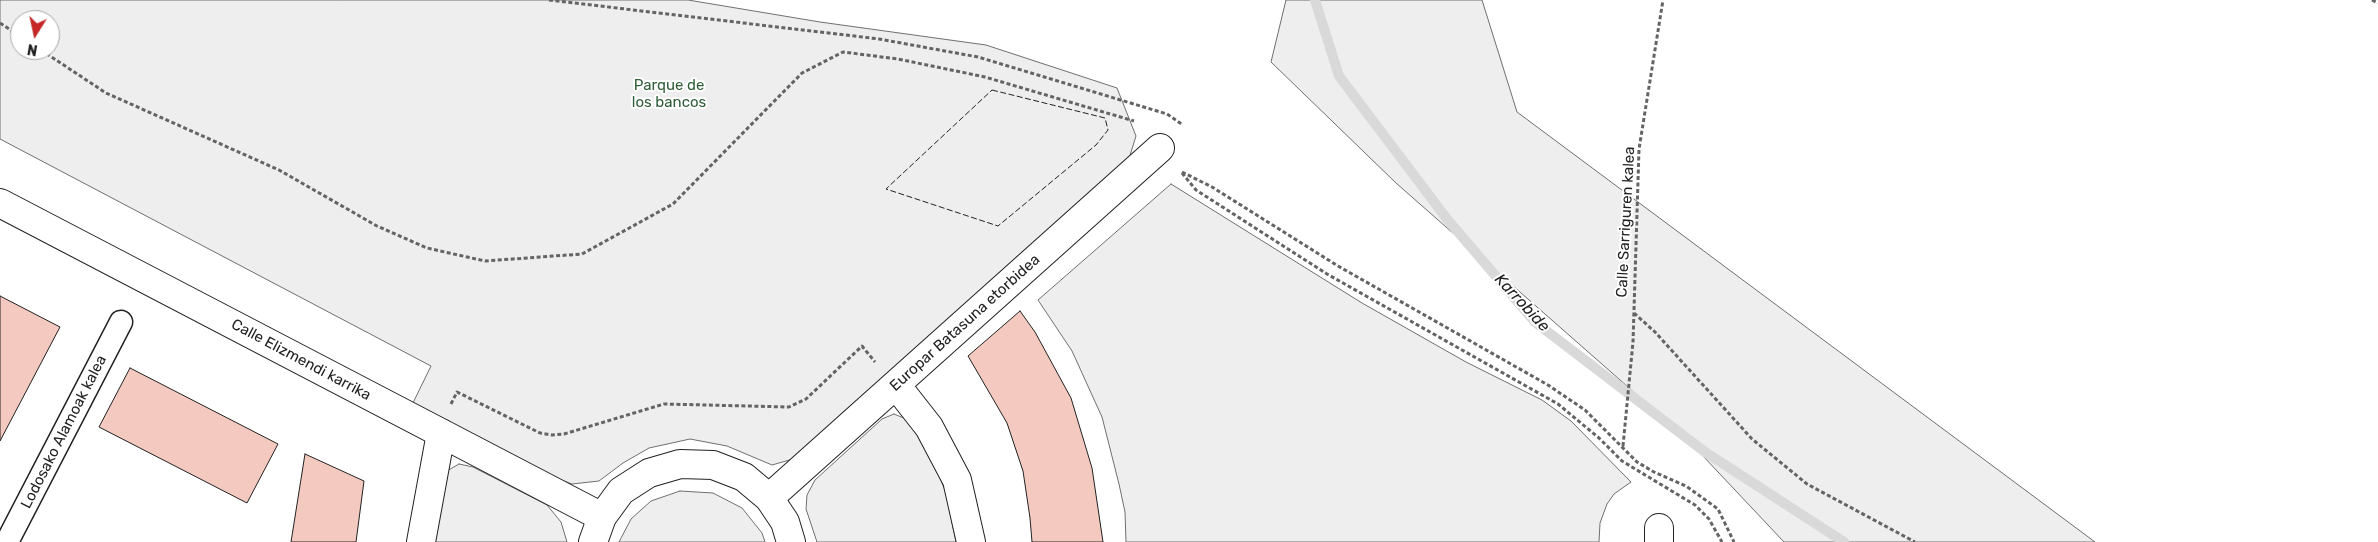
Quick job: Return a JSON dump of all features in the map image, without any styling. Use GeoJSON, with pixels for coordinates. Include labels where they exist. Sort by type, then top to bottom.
{"type":"FeatureCollection","features":[{"type":"Feature","properties":{"kind":"street","name":"Europar Batasuna etorbidea"},"geometry":{"type":"LineString","coordinates":[[769,498],[1160,148]]}},
{"type":"Feature","properties":{"kind":"street","name":"Calle Elizmendi karrika"},"geometry":{"type":"LineString","coordinates":[[0,203],[602,516]]}},
{"type":"Feature","properties":{"kind":"street","name":"Lodosako Alamoak kalea"},"geometry":{"type":"LineString","coordinates":[[7,542],[121,322]]}},
{"type":"Feature","properties":{"kind":"street"},"geometry":{"type":"LineString","coordinates":[[896,385],[929,427],[957,480],[971,542]]}},
{"type":"Feature","properties":{"kind":"street"},"geometry":{"type":"LineString","coordinates":[[421,542],[441,433]]}},
{"type":"Feature","properties":{"kind":"street"},"geometry":{"type":"LineString","coordinates":[[593,542],[602,516],[622,491],[649,473],[680,464],[713,466],[744,477],[769,498],[785,522],[791,542]]}},
{"type":"Feature","properties":{"kind":"path"},"geometry":{"type":"LineString","coordinates":[[549,0],[879,39],[978,57],[1167,114],[1181,122],[1184,128]]}},
{"type":"Feature","properties":{"kind":"path","name":"Calle Sarriguren kalea"},"geometry":{"type":"LineString","coordinates":[[1623,447],[1633,342],[1639,149],[1663,0]]}},
{"type":"Feature","properties":{"kind":"path"},"geometry":{"type":"LineString","coordinates":[[2372,0],[2378,3]]}},
{"type":"Feature","properties":{"kind":"path"},"geometry":{"type":"LineString","coordinates":[[56,60],[106,93],[279,170],[377,226],[427,248],[485,261],[582,254],[673,204],[802,73],[843,52],[898,60],[985,77],[1134,121]]}},
{"type":"Feature","properties":{"kind":"path"},"geometry":{"type":"LineString","coordinates":[[1182,172],[1184,166]]}},
{"type":"Feature","properties":{"kind":"path"},"geometry":{"type":"LineString","coordinates":[[1182,172],[1212,187],[1338,266],[1548,385],[1585,410],[1637,462],[1654,472],[1686,486],[1718,509],[1734,542]]}},
{"type":"Feature","properties":{"kind":"path"},"geometry":{"type":"LineString","coordinates":[[1182,172],[1196,190],[1327,274],[1558,404],[1600,438],[1622,461],[1695,505],[1709,519],[1722,542]]}},
{"type":"Feature","properties":{"kind":"path"},"geometry":{"type":"LineString","coordinates":[[1633,312],[1655,332],[1752,439],[1807,484],[1915,542]]}},
{"type":"Feature","properties":{"kind":"path"},"geometry":{"type":"LineString","coordinates":[[441,433],[444,419],[456,392],[540,433],[552,435],[564,434],[664,404],[789,408],[806,399],[862,346],[896,385]]}},
{"type":"Feature","properties":{"kind":"green space","name":"Parque de los bancos"},"geometry":{"type":"Polygon","coordinates":[[[0,0],[688,0],[820,22],[986,45],[1117,88],[1136,136],[1127,165],[793,459],[772,465],[727,446],[690,439],[649,448],[623,463],[599,481],[572,484],[531,469],[410,409],[431,366],[0,139],[0,0]]]}},
{"type":"Feature","properties":{"kind":"green space"},"geometry":{"type":"Polygon","coordinates":[[[1286,0],[1482,0],[1517,112],[2095,542],[1784,542],[1686,438],[1396,183],[1271,62],[1286,0]]]}},
{"type":"Feature","properties":{"kind":"green space"},"geometry":{"type":"Polygon","coordinates":[[[1171,184],[1362,303],[1466,362],[1542,400],[1571,421],[1631,482],[1614,494],[1607,504],[1600,523],[1599,542],[1126,542],[1125,512],[1102,417],[1072,351],[1038,300],[1171,184]]]}},
{"type":"Feature","properties":{"kind":"green space"},"geometry":{"type":"Polygon","coordinates":[[[894,414],[911,421],[928,447],[946,493],[956,542],[817,542],[806,509],[807,495],[815,480],[882,419],[894,414]]]}},
{"type":"Feature","properties":{"kind":"green space"},"geometry":{"type":"Polygon","coordinates":[[[459,464],[473,467],[547,505],[561,522],[567,542],[429,542],[445,472],[459,464]]]}},
{"type":"Feature","properties":{"kind":"green space"},"geometry":{"type":"Polygon","coordinates":[[[680,491],[713,493],[742,508],[762,533],[765,542],[619,542],[631,519],[651,501],[680,491]]]}},
{"type":"Feature","properties":{"kind":"building"},"geometry":{"type":"Polygon","coordinates":[[[0,296],[60,327],[0,441],[0,296]]]}},
{"type":"Feature","properties":{"kind":"building"},"geometry":{"type":"Polygon","coordinates":[[[1020,311],[1035,332],[1071,398],[1092,468],[1103,542],[1032,542],[1023,471],[1007,423],[968,356],[1020,311]]]}},
{"type":"Feature","properties":{"kind":"building"},"geometry":{"type":"Polygon","coordinates":[[[130,368],[278,444],[247,503],[99,427],[130,368]]]}},
{"type":"Feature","properties":{"kind":"building"},"geometry":{"type":"Polygon","coordinates":[[[305,454],[364,481],[356,542],[291,542],[305,454]]]}},
{"type":"Feature","properties":{"kind":"waterway","name":"Karrobide"},"geometry":{"type":"LineString","coordinates":[[1315,0],[1339,76],[1447,219],[1535,322],[1705,452],[1844,542]]}},
{"type":"Feature","properties":{"kind":"fence"},"geometry":{"type":"LineString","coordinates":[[992,90],[1105,118],[1108,130],[1096,145],[998,226],[886,189],[992,90]]}}]}
